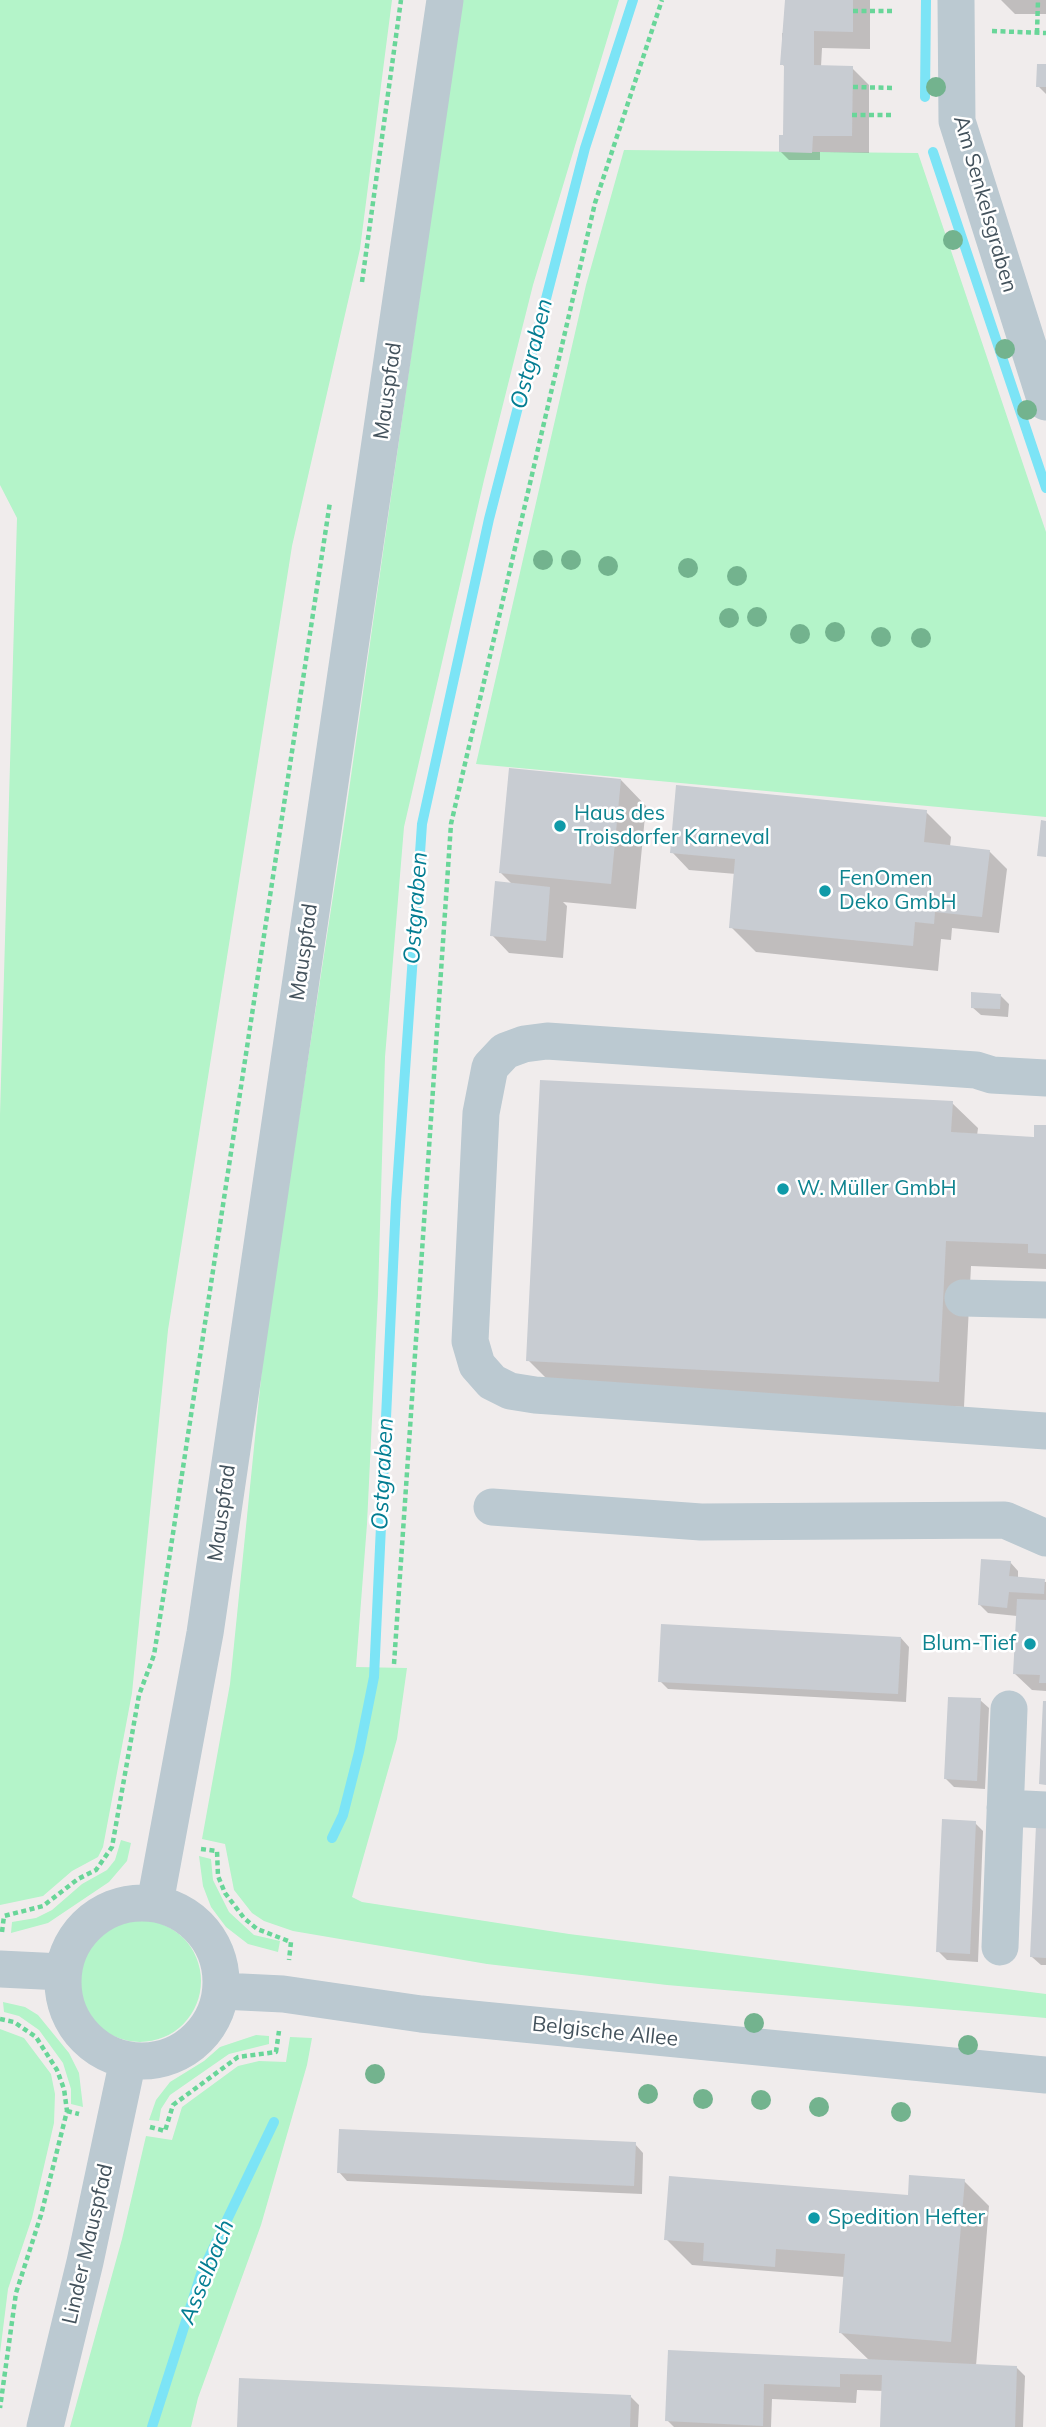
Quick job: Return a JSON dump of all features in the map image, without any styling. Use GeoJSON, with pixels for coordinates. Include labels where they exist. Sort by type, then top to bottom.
{"type":"FeatureCollection","features":[{"type":"Feature","properties":{"kind":"street","name":"Mauspfad"},"geometry":{"type":"LineString","coordinates":[[155,1903],[205,1633],[445,0]]}},
{"type":"Feature","properties":{"kind":"street","name":"Am Senkelsgraben"},"geometry":{"type":"LineString","coordinates":[[956,15],[957,121],[1046,402]]}},
{"type":"Feature","properties":{"kind":"street"},"geometry":{"type":"LineString","coordinates":[[1046,1078],[992,1074],[976,1070],[547,1041],[524,1044],[505,1051],[490,1067],[481,1113],[470,1341],[477,1365],[492,1382],[510,1391],[1046,1431]]}},
{"type":"Feature","properties":{"kind":"street"},"geometry":{"type":"LineString","coordinates":[[963,1298],[1046,1300]]}},
{"type":"Feature","properties":{"kind":"street"},"geometry":{"type":"LineString","coordinates":[[492,1507],[701,1522],[1005,1520],[1046,1538]]}},
{"type":"Feature","properties":{"kind":"street"},"geometry":{"type":"LineString","coordinates":[[1000,1947],[1009,1709]]}},
{"type":"Feature","properties":{"kind":"street"},"geometry":{"type":"LineString","coordinates":[[1005,1808],[1046,1810]]}},
{"type":"Feature","properties":{"kind":"street"},"geometry":{"type":"LineString","coordinates":[[129,1903],[155,1903],[178,1911],[205,1934],[221,1967],[221,1991],[211,2021],[190,2046],[171,2056],[150,2061],[128,2060],[105,2053],[85,2039],[71,2019],[63,1996],[62,1972],[69,1947],[84,1926],[94,1918],[105,1911],[129,1903]]}},
{"type":"Feature","properties":{"kind":"street"},"geometry":{"type":"LineString","coordinates":[[1,1955],[62,1972]]}},
{"type":"Feature","properties":{"kind":"street","name":"Belgische Allee"},"geometry":{"type":"LineString","coordinates":[[221,1991],[283,1994],[421,2014],[1046,2075]]}},
{"type":"Feature","properties":{"kind":"street","name":"Linder Mauspfad"},"geometry":{"type":"LineString","coordinates":[[45,2427],[85,2262],[128,2060]]}},
{"type":"Feature","properties":{"kind":"street","name":"Belgische Allee"},"geometry":{"type":"LineString","coordinates":[[989,2069],[1046,2091]]}},
{"type":"Feature","properties":{"kind":"path"},"geometry":{"type":"LineString","coordinates":[[362,285],[401,0]]}},
{"type":"Feature","properties":{"kind":"path"},"geometry":{"type":"LineString","coordinates":[[394,1664],[451,824],[595,202],[662,0]]}},
{"type":"Feature","properties":{"kind":"path"},"geometry":{"type":"LineString","coordinates":[[1037,33],[1038,0]]}},
{"type":"Feature","properties":{"kind":"path"},"geometry":{"type":"LineString","coordinates":[[853,10],[895,11]]}},
{"type":"Feature","properties":{"kind":"path"},"geometry":{"type":"LineString","coordinates":[[956,15],[1046,33]]}},
{"type":"Feature","properties":{"kind":"path"},"geometry":{"type":"LineString","coordinates":[[852,87],[895,88]]}},
{"type":"Feature","properties":{"kind":"path"},"geometry":{"type":"LineString","coordinates":[[852,115],[894,115]]}},
{"type":"Feature","properties":{"kind":"path"},"geometry":{"type":"LineString","coordinates":[[1,1955],[2,1916],[43,1906],[78,1879],[96,1870],[112,1847],[139,1695],[154,1655],[166,1586],[330,499]]}},
{"type":"Feature","properties":{"kind":"path"},"geometry":{"type":"LineString","coordinates":[[0,2019],[14,2022],[36,2037],[57,2070],[64,2089],[66,2111],[41,2215],[16,2293],[0,2407]]}},
{"type":"Feature","properties":{"kind":"green space"},"geometry":{"type":"Polygon","coordinates":[[[0,0],[392,0],[360,249],[292,546],[168,1330],[132,1693],[103,1847],[98,1857],[72,1871],[43,1896],[0,1905],[0,1115],[17,518],[0,485],[0,0]]]}},
{"type":"Feature","properties":{"kind":"green space"},"geometry":{"type":"Polygon","coordinates":[[[462,0],[619,0],[533,285],[484,480],[404,827],[385,1057],[378,1294],[367,1524],[356,1667],[407,1668],[397,1739],[352,1897],[362,1902],[569,1934],[1046,1994],[1046,2018],[667,1985],[487,1964],[293,1931],[264,1921],[252,1913],[234,1890],[225,1844],[202,1839],[230,1684],[265,1339],[345,818],[462,0]]]}},
{"type":"Feature","properties":{"kind":"green space"},"geometry":{"type":"Polygon","coordinates":[[[624,150],[918,153],[1046,532],[1046,817],[476,764],[586,285],[624,150]]]}},
{"type":"Feature","properties":{"kind":"green space"},"geometry":{"type":"Polygon","coordinates":[[[121,1840],[131,1843],[127,1861],[109,1882],[48,1923],[11,1933],[12,1922],[36,1918],[52,1910],[82,1884],[107,1870],[115,1860],[121,1840]]]}},
{"type":"Feature","properties":{"kind":"green space"},"geometry":{"type":"Polygon","coordinates":[[[199,1856],[211,1859],[213,1880],[229,1912],[254,1935],[280,1941],[278,1952],[248,1944],[226,1927],[211,1907],[203,1886],[199,1856]]]}},
{"type":"Feature","properties":{"kind":"green space"},"geometry":{"type":"Polygon","coordinates":[[[140,1920],[163,1925],[183,1938],[196,1958],[201,1981],[196,2004],[183,2024],[163,2037],[140,2042],[117,2037],[97,2024],[84,2004],[79,1981],[84,1958],[97,1938],[117,1925],[140,1920]]]}},
{"type":"Feature","properties":{"kind":"green space"},"geometry":{"type":"Polygon","coordinates":[[[3,2002],[25,2007],[38,2015],[69,2053],[79,2073],[83,2107],[71,2104],[71,2089],[63,2063],[39,2030],[19,2016],[4,2012],[3,2002]]]}},
{"type":"Feature","properties":{"kind":"green space"},"geometry":{"type":"Polygon","coordinates":[[[0,2029],[24,2038],[51,2074],[55,2094],[54,2123],[32,2218],[8,2289],[0,2353],[0,2029]]]}},
{"type":"Feature","properties":{"kind":"green space"},"geometry":{"type":"Polygon","coordinates":[[[256,2035],[269,2036],[269,2044],[229,2054],[170,2095],[161,2109],[159,2121],[149,2120],[156,2100],[170,2082],[204,2061],[220,2047],[256,2035]]]}},
{"type":"Feature","properties":{"kind":"green space"},"geometry":{"type":"Polygon","coordinates":[[[290,2037],[312,2038],[307,2065],[261,2225],[198,2398],[191,2427],[70,2427],[122,2239],[146,2136],[172,2140],[182,2107],[238,2066],[259,2061],[286,2062],[290,2037]]]}},
{"type":"Feature","properties":{"kind":"building"},"geometry":{"type":"Polygon","coordinates":[[[785,0],[853,0],[853,32],[814,31],[814,65],[853,66],[852,136],[813,136],[812,153],[779,152],[779,135],[783,135],[784,65],[780,65],[785,0]]]}},
{"type":"Feature","properties":{"kind":"building"},"geometry":{"type":"Polygon","coordinates":[[[1037,64],[1046,64],[1046,87],[1036,87],[1037,64]]]}},
{"type":"Feature","properties":{"kind":"building","name":"Haus des Troisdorfer Karneval"},"geometry":{"type":"Polygon","coordinates":[[[509,768],[621,779],[611,884],[499,873],[509,768]]]}},
{"type":"Feature","properties":{"kind":"building","name":"FenOmen Deko GmbH"},"geometry":{"type":"Polygon","coordinates":[[[676,785],[927,810],[924,842],[990,850],[982,917],[935,912],[934,924],[915,922],[913,946],[729,928],[735,859],[670,853],[676,785]]]}},
{"type":"Feature","properties":{"kind":"building"},"geometry":{"type":"Polygon","coordinates":[[[1041,820],[1046,821],[1046,857],[1037,856],[1041,820]]]}},
{"type":"Feature","properties":{"kind":"building"},"geometry":{"type":"Polygon","coordinates":[[[495,881],[550,887],[546,941],[490,936],[495,881]]]}},
{"type":"Feature","properties":{"kind":"building"},"geometry":{"type":"Polygon","coordinates":[[[971,992],[1001,994],[1000,1009],[971,1008],[971,992]]]}},
{"type":"Feature","properties":{"kind":"building","name":"W. Müller GmbH"},"geometry":{"type":"Polygon","coordinates":[[[540,1080],[953,1101],[951,1132],[1034,1137],[1034,1125],[1046,1125],[1046,1254],[1028,1253],[1028,1244],[946,1241],[939,1382],[526,1361],[540,1080]]]}},
{"type":"Feature","properties":{"kind":"building"},"geometry":{"type":"Polygon","coordinates":[[[981,1559],[1011,1561],[1009,1576],[1045,1579],[1044,1594],[1009,1592],[1007,1608],[978,1605],[981,1559]]]}},
{"type":"Feature","properties":{"kind":"building","name":"Blum-Tief"},"geometry":{"type":"Polygon","coordinates":[[[1017,1599],[1046,1600],[1046,1683],[1039,1683],[1040,1675],[1013,1674],[1017,1599]]]}},
{"type":"Feature","properties":{"kind":"building"},"geometry":{"type":"Polygon","coordinates":[[[661,1624],[901,1637],[898,1694],[658,1682],[661,1624]]]}},
{"type":"Feature","properties":{"kind":"building"},"geometry":{"type":"Polygon","coordinates":[[[948,1697],[981,1698],[977,1781],[944,1779],[948,1697]]]}},
{"type":"Feature","properties":{"kind":"building"},"geometry":{"type":"Polygon","coordinates":[[[1043,1701],[1046,1701],[1046,1785],[1039,1784],[1043,1701]]]}},
{"type":"Feature","properties":{"kind":"building"},"geometry":{"type":"Polygon","coordinates":[[[942,1819],[976,1821],[970,1954],[936,1952],[942,1819]]]}},
{"type":"Feature","properties":{"kind":"building"},"geometry":{"type":"Polygon","coordinates":[[[1036,1825],[1046,1825],[1046,1958],[1030,1957],[1036,1825]]]}},
{"type":"Feature","properties":{"kind":"building"},"geometry":{"type":"Polygon","coordinates":[[[339,2129],[636,2142],[634,2186],[337,2173],[339,2129]]]}},
{"type":"Feature","properties":{"kind":"building","name":"Spedition Hefter"},"geometry":{"type":"Polygon","coordinates":[[[909,2175],[965,2179],[951,2342],[839,2333],[845,2254],[776,2249],[775,2267],[703,2261],[704,2243],[664,2240],[669,2176],[908,2195],[909,2175]]]}},
{"type":"Feature","properties":{"kind":"building"},"geometry":{"type":"Polygon","coordinates":[[[668,2350],[1017,2366],[1015,2427],[880,2427],[882,2375],[840,2374],[840,2387],[764,2384],[763,2426],[665,2421],[668,2350]]]}},
{"type":"Feature","properties":{"kind":"building"},"geometry":{"type":"Polygon","coordinates":[[[239,2378],[631,2395],[630,2427],[237,2427],[239,2378]]]}},
{"type":"Feature","properties":{"kind":"waterway","name":"Ostgraben"},"geometry":{"type":"LineString","coordinates":[[332,1838],[343,1815],[374,1677],[396,1202],[422,824],[489,519],[585,148],[633,0]]}},
{"type":"Feature","properties":{"kind":"waterway"},"geometry":{"type":"LineString","coordinates":[[925,97],[926,0]]}},
{"type":"Feature","properties":{"kind":"waterway"},"geometry":{"type":"LineString","coordinates":[[933,152],[1046,488]]}},
{"type":"Feature","properties":{"kind":"waterway","name":"Asselbach"},"geometry":{"type":"LineString","coordinates":[[152,2427],[201,2274],[274,2122]]}},
{"type":"Feature","properties":{"kind":"place","name":"Haus des Troisdorfer Karneval"},"geometry":{"type":"Point","coordinates":[560,826]}},
{"type":"Feature","properties":{"kind":"place","name":"FenOmen Deko GmbH"},"geometry":{"type":"Point","coordinates":[825,891]}},
{"type":"Feature","properties":{"kind":"place","name":"W. Müller GmbH"},"geometry":{"type":"Point","coordinates":[783,1189]}},
{"type":"Feature","properties":{"kind":"place","name":"Blum-Tief"},"geometry":{"type":"Point","coordinates":[1030,1644]}},
{"type":"Feature","properties":{"kind":"place","name":"Spedition Hefter"},"geometry":{"type":"Point","coordinates":[814,2218]}}]}
